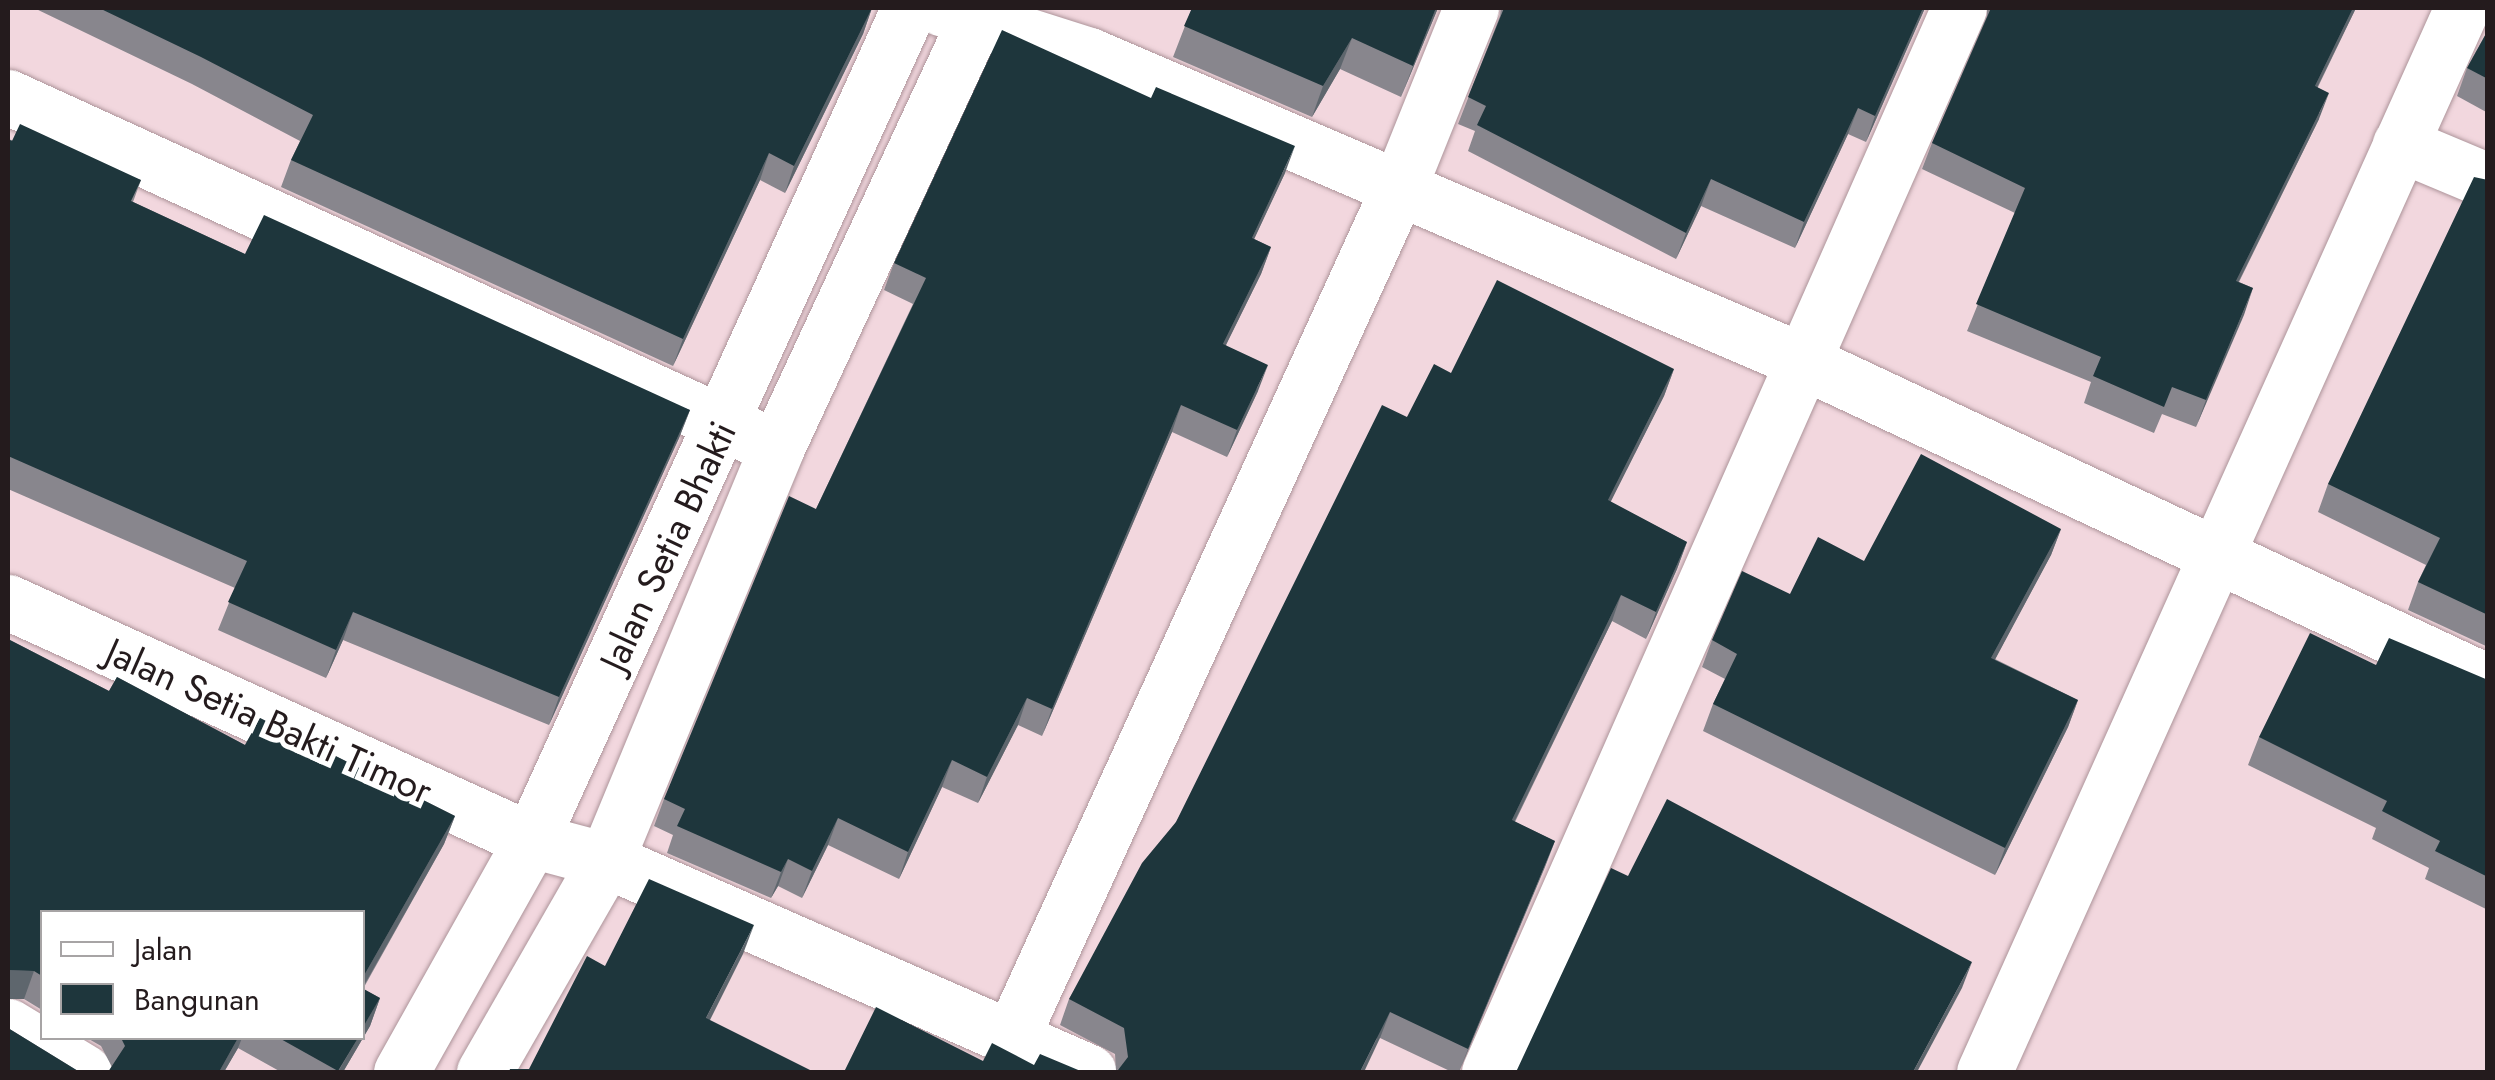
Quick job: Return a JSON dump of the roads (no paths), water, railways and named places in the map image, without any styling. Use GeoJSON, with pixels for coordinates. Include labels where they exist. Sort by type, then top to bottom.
{"type":"FeatureCollection","features":[{"type":"Feature","properties":{"kind":"street","name":"Jalan Setia Bhakti"},"geometry":{"type":"LineString","coordinates":[[401,1072],[531,840],[728,422],[909,8]]}},
{"type":"Feature","properties":{"kind":"street"},"geometry":{"type":"LineString","coordinates":[[1012,1036],[1399,187],[1471,8]]}},
{"type":"Feature","properties":{"kind":"street"},"geometry":{"type":"LineString","coordinates":[[1489,1072],[1798,360],[1959,8]]}},
{"type":"Feature","properties":{"kind":"street"},"geometry":{"type":"LineString","coordinates":[[1984,1072],[2462,8]]}},
{"type":"Feature","properties":{"kind":"street","name":"Jalan Setia Bhakti"},"geometry":{"type":"LineString","coordinates":[[484,1072],[606,860],[776,448],[966,11]]}},
{"type":"Feature","properties":{"kind":"street"},"geometry":{"type":"LineString","coordinates":[[966,11],[1089,55],[1798,360],[2215,561],[2488,682]]}},
{"type":"Feature","properties":{"kind":"street"},"geometry":{"type":"LineString","coordinates":[[8,96],[728,422],[776,448]]}},
{"type":"Feature","properties":{"kind":"street"},"geometry":{"type":"LineString","coordinates":[[2400,144],[2488,181]]}},
{"type":"Feature","properties":{"kind":"street","name":"Jalan Setia Bakti Timor"},"geometry":{"type":"LineString","coordinates":[[8,602],[531,840],[606,860],[1088,1072]]}},
{"type":"Feature","properties":{"kind":"street"},"geometry":{"type":"LineString","coordinates":[[8,1026],[84,1072]]}}]}
